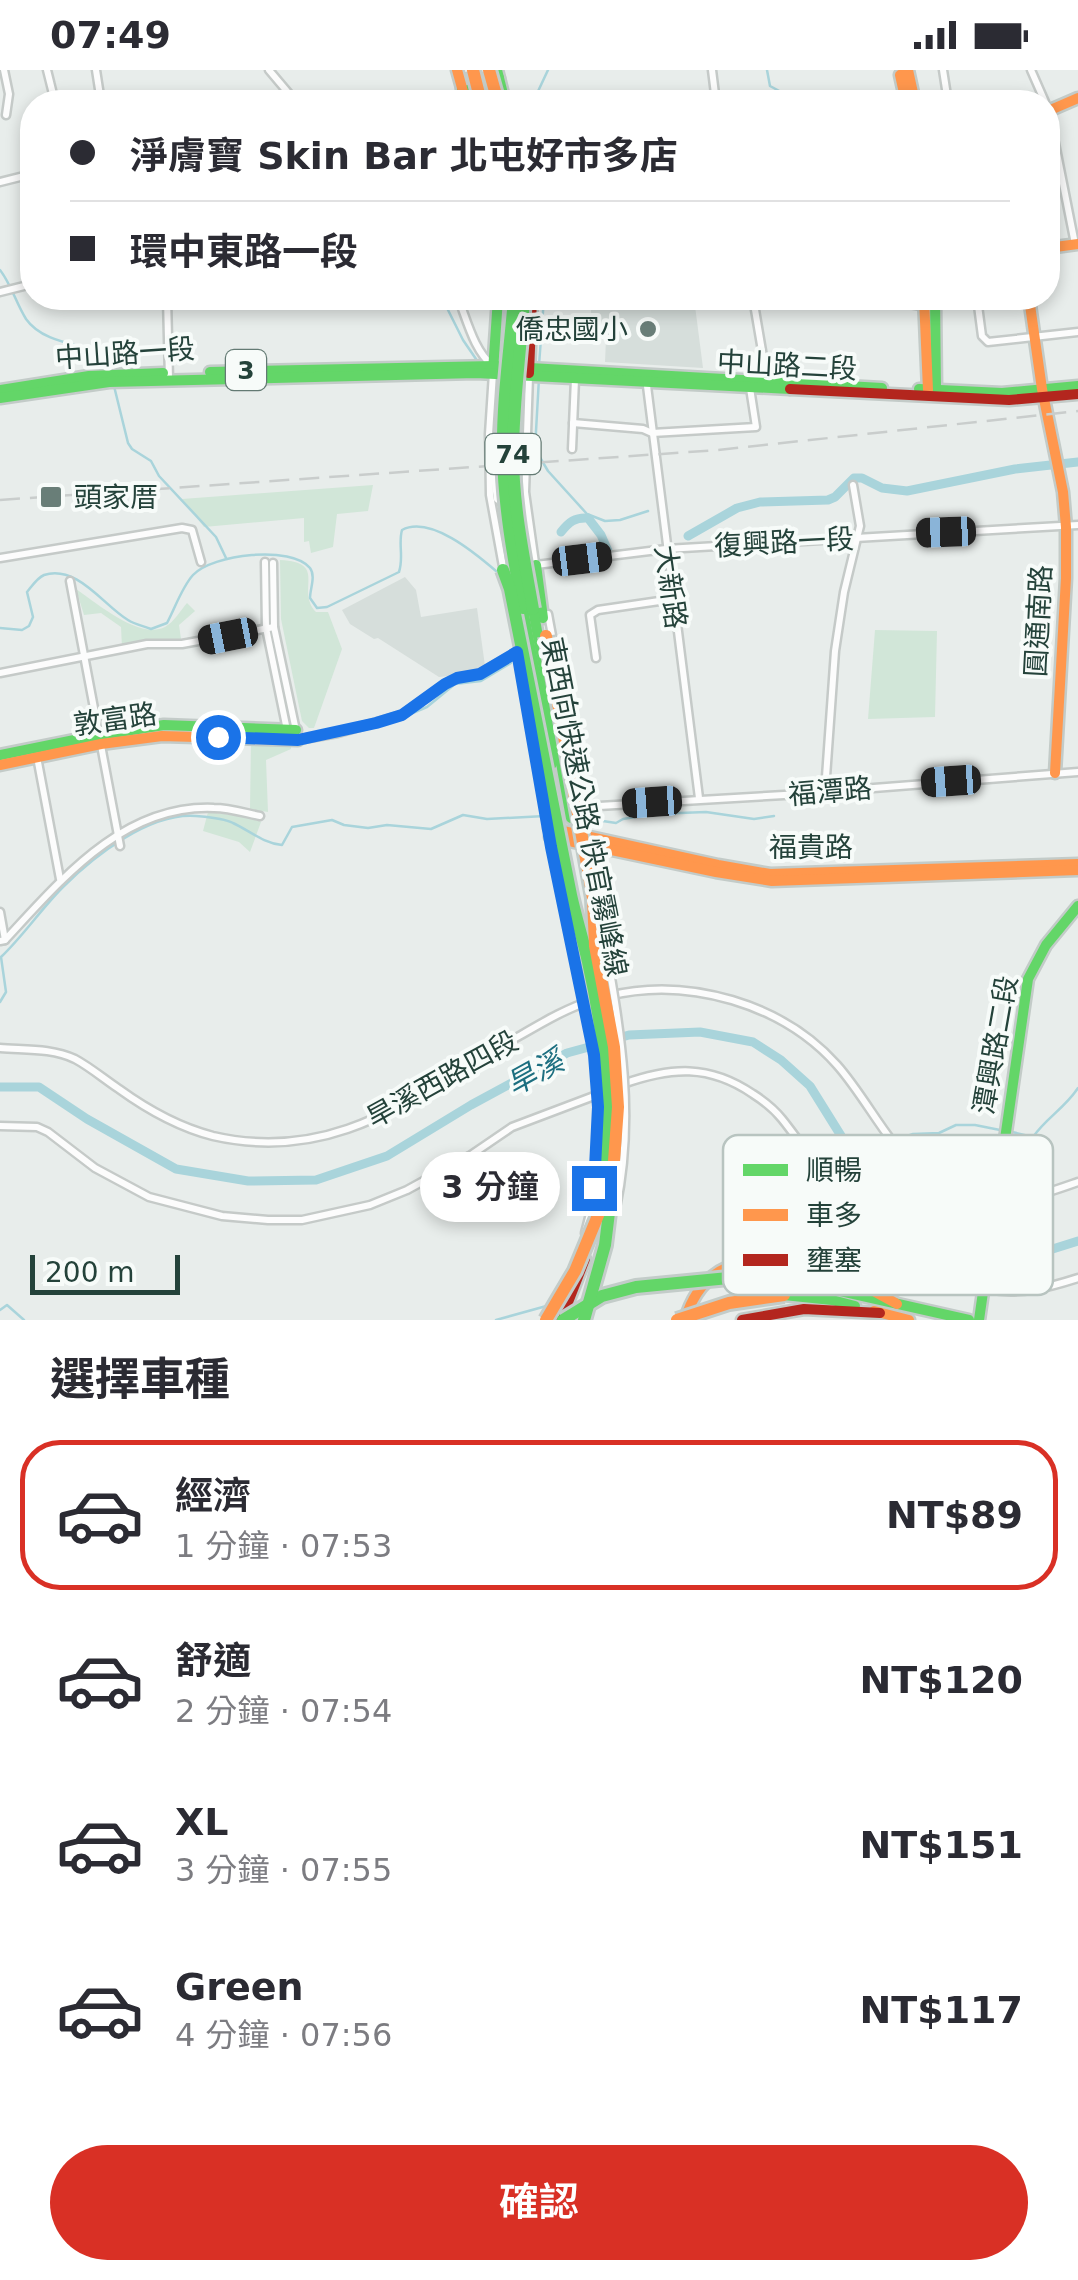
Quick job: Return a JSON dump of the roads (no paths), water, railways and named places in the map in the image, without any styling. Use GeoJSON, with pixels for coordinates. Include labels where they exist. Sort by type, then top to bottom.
{"type":"FeatureCollection","features":[{"type":"Feature","properties":{"kind":"main road"},"geometry":{"type":"LineString","coordinates":[[903,90],[900,75],[908,70],[912,90]]}},
{"type":"Feature","properties":{"kind":"main road"},"geometry":{"type":"LineString","coordinates":[[468,90],[495,83],[492,72]]}},
{"type":"Feature","properties":{"kind":"main road"},"geometry":{"type":"LineString","coordinates":[[493,370],[497,310]]}},
{"type":"Feature","properties":{"kind":"main road","name":"東西向快速公路 快官霧峰線"},"geometry":{"type":"LineString","coordinates":[[513,310],[503,422],[506,510],[605,1050],[609,1108],[604,1211]]}},
{"type":"Feature","properties":{"kind":"main road","name":"東西向快速公路 快官霧峰線"},"geometry":{"type":"LineString","coordinates":[[523,310],[513,439],[515,500],[614,1048],[618,1106],[616,1156],[604,1211],[560,1320]]}},
{"type":"Feature","properties":{"kind":"main road"},"geometry":{"type":"LineString","coordinates":[[529,372],[532,310]]}},
{"type":"Feature","properties":{"kind":"main road"},"geometry":{"type":"LineString","coordinates":[[930,310],[932,390]]}},
{"type":"Feature","properties":{"kind":"main road","name":"圓通南路"},"geometry":{"type":"LineString","coordinates":[[1031,310],[1043,393],[1072,526],[1055,773]]}},
{"type":"Feature","properties":{"kind":"main road","name":"中山路一段"},"geometry":{"type":"LineString","coordinates":[[0,390],[89,376],[493,370]]}},
{"type":"Feature","properties":{"kind":"main road","name":"中山路二段"},"geometry":{"type":"LineString","coordinates":[[493,370],[750,388],[1009,400],[1078,386]]}},
{"type":"Feature","properties":{"kind":"main road","name":"中山路二段"},"geometry":{"type":"LineString","coordinates":[[529,372],[575,380],[768,382],[1078,394]]}},
{"type":"Feature","properties":{"kind":"main road","name":"中山路一段"},"geometry":{"type":"LineString","coordinates":[[0,398],[169,376]]}},
{"type":"Feature","properties":{"kind":"main road"},"geometry":{"type":"LineString","coordinates":[[536,566],[593,898],[596,946]]}},
{"type":"Feature","properties":{"kind":"main road","name":"74"},"geometry":{"type":"LineString","coordinates":[[503,570],[510,589],[572,904],[584,934]]}},
{"type":"Feature","properties":{"kind":"main road","name":"敦富路"},"geometry":{"type":"LineString","coordinates":[[0,765],[164,724],[292,735]]}},
{"type":"Feature","properties":{"kind":"main road","name":"敦富路"},"geometry":{"type":"LineString","coordinates":[[0,755],[100,739]]}},
{"type":"Feature","properties":{"kind":"main road","name":"福貴路"},"geometry":{"type":"LineString","coordinates":[[549,832],[716,872],[772,880],[1078,867]]}},
{"type":"Feature","properties":{"kind":"main road","name":"潭興路二段"},"geometry":{"type":"LineString","coordinates":[[1006,1135],[1028,979],[1046,945],[1078,906]]}},
{"type":"Feature","properties":{"kind":"main road"},"geometry":{"type":"LineString","coordinates":[[546,1320],[560,1301],[604,1211]]}},
{"type":"Feature","properties":{"kind":"main road"},"geometry":{"type":"LineString","coordinates":[[578,1320],[605,1246],[604,1211]]}},
{"type":"Feature","properties":{"kind":"main road"},"geometry":{"type":"LineString","coordinates":[[681,1320],[707,1278],[723,1269]]}},
{"type":"Feature","properties":{"kind":"main road"},"geometry":{"type":"LineString","coordinates":[[560,1320],[614,1292],[723,1278]]}},
{"type":"Feature","properties":{"kind":"main road"},"geometry":{"type":"LineString","coordinates":[[857,1295],[969,1320]]}},
{"type":"Feature","properties":{"kind":"main road"},"geometry":{"type":"LineString","coordinates":[[881,1295],[897,1304]]}},
{"type":"Feature","properties":{"kind":"main road","name":"潭興路二段"},"geometry":{"type":"LineString","coordinates":[[978,1320],[982,1295]]}},
{"type":"Feature","properties":{"kind":"main road"},"geometry":{"type":"LineString","coordinates":[[681,1320],[725,1304],[784,1296],[832,1300],[909,1320]]}},
{"type":"Feature","properties":{"kind":"main road"},"geometry":{"type":"LineString","coordinates":[[742,1320],[804,1309],[880,1312]]}},
{"type":"Feature","properties":{"kind":"street"},"geometry":{"type":"LineString","coordinates":[[4,70],[10,94],[6,115]]}},
{"type":"Feature","properties":{"kind":"street"},"geometry":{"type":"LineString","coordinates":[[269,70],[286,90]]}},
{"type":"Feature","properties":{"kind":"street"},"geometry":{"type":"LineString","coordinates":[[1060,169],[1076,244]]}},
{"type":"Feature","properties":{"kind":"street"},"geometry":{"type":"LineString","coordinates":[[167,310],[169,376]]}},
{"type":"Feature","properties":{"kind":"street"},"geometry":{"type":"LineString","coordinates":[[463,310],[493,370],[490,495],[549,832],[594,1055],[604,1211]]}},
{"type":"Feature","properties":{"kind":"street"},"geometry":{"type":"LineString","coordinates":[[755,310],[768,382]]}},
{"type":"Feature","properties":{"kind":"street"},"geometry":{"type":"LineString","coordinates":[[978,310],[984,340],[988,342],[1078,332]]}},
{"type":"Feature","properties":{"kind":"street"},"geometry":{"type":"LineString","coordinates":[[529,372],[525,492],[626,1077],[626,1132],[604,1211]]}},
{"type":"Feature","properties":{"kind":"street","name":"大新路"},"geometry":{"type":"LineString","coordinates":[[646,379],[699,798]]}},
{"type":"Feature","properties":{"kind":"street"},"geometry":{"type":"LineString","coordinates":[[572,449],[575,380]]}},
{"type":"Feature","properties":{"kind":"street"},"geometry":{"type":"LineString","coordinates":[[573,423],[652,433],[756,427],[750,388]]}},
{"type":"Feature","properties":{"kind":"street"},"geometry":{"type":"LineString","coordinates":[[490,457],[499,501],[521,498],[525,492]]}},
{"type":"Feature","properties":{"kind":"street"},"geometry":{"type":"LineString","coordinates":[[825,791],[835,652],[860,526],[853,485]]}},
{"type":"Feature","properties":{"kind":"street","name":"復興路一段"},"geometry":{"type":"LineString","coordinates":[[503,570],[666,549],[1072,526]]}},
{"type":"Feature","properties":{"kind":"street"},"geometry":{"type":"LineString","coordinates":[[0,558],[182,528],[192,530],[200,562]]}},
{"type":"Feature","properties":{"kind":"street"},"geometry":{"type":"LineString","coordinates":[[269,562],[270,627],[292,735],[376,723],[402,715],[445,684],[480,674],[517,652]]}},
{"type":"Feature","properties":{"kind":"street"},"geometry":{"type":"LineString","coordinates":[[70,581],[120,846]]}},
{"type":"Feature","properties":{"kind":"street"},"geometry":{"type":"LineString","coordinates":[[596,658],[590,616],[598,610],[673,600]]}},
{"type":"Feature","properties":{"kind":"street"},"geometry":{"type":"LineString","coordinates":[[0,673],[147,644],[182,644],[270,627]]}},
{"type":"Feature","properties":{"kind":"street"},"geometry":{"type":"LineString","coordinates":[[36,757],[60,880]]}},
{"type":"Feature","properties":{"kind":"street","name":"福潭路"},"geometry":{"type":"LineString","coordinates":[[582,807],[1078,772]]}},
{"type":"Feature","properties":{"kind":"street"},"geometry":{"type":"LineString","coordinates":[[3,941],[78,863],[155,816],[218,808],[260,816]]}},
{"type":"Feature","properties":{"kind":"street"},"geometry":{"type":"LineString","coordinates":[[0,912],[3,941]]}},
{"type":"Feature","properties":{"kind":"street","name":"旱溪西路四段"},"geometry":{"type":"LineString","coordinates":[[0,1048],[46,1051],[75,1060],[155,1114],[195,1131],[231,1139],[290,1143],[332,1135],[377,1117],[577,1006],[634,990],[693,993],[745,1004],[808,1037],[837,1065],[889,1135]]}},
{"type":"Feature","properties":{"kind":"street"},"geometry":{"type":"LineString","coordinates":[[0,1126],[37,1127],[48,1132],[96,1168],[149,1198],[222,1216],[268,1220],[302,1220],[370,1204],[407,1190],[535,1116],[654,1074],[686,1070],[737,1083],[780,1116],[794,1135]]}},
{"type":"Feature","properties":{"kind":"street"},"geometry":{"type":"LineString","coordinates":[[614,1087],[614,1100]]}},
{"type":"Feature","properties":{"kind":"street"},"geometry":{"type":"LineString","coordinates":[[1053,1191],[1078,1182]]}},
{"type":"Feature","properties":{"kind":"street"},"geometry":{"type":"LineString","coordinates":[[1053,1284],[1078,1278]]}},
{"type":"Feature","properties":{"kind":"waterway"},"geometry":{"type":"LineString","coordinates":[[539,90],[548,70]]}},
{"type":"Feature","properties":{"kind":"waterway"},"geometry":{"type":"LineString","coordinates":[[767,70],[770,86],[778,90]]}},
{"type":"Feature","properties":{"kind":"waterway"},"geometry":{"type":"LineString","coordinates":[[0,270],[20,309]]}},
{"type":"Feature","properties":{"kind":"waterway"},"geometry":{"type":"LineString","coordinates":[[21,310],[39,331],[90,349],[105,371]]}},
{"type":"Feature","properties":{"kind":"waterway"},"geometry":{"type":"LineString","coordinates":[[448,310],[476,359]]}},
{"type":"Feature","properties":{"kind":"waterway"},"geometry":{"type":"LineString","coordinates":[[539,365],[543,310]]}},
{"type":"Feature","properties":{"kind":"waterway"},"geometry":{"type":"LineString","coordinates":[[539,378],[535,449],[548,471],[587,514],[605,521],[648,511]]}},
{"type":"Feature","properties":{"kind":"waterway"},"geometry":{"type":"LineString","coordinates":[[114,386],[128,443],[151,461],[159,476],[216,537],[226,558]]}},
{"type":"Feature","properties":{"kind":"waterway"},"geometry":{"type":"LineString","coordinates":[[688,536],[737,508],[760,502],[828,500],[854,478],[882,488],[907,491],[1015,469],[1078,462]]}},
{"type":"Feature","properties":{"kind":"waterway"},"geometry":{"type":"LineString","coordinates":[[561,532],[573,521],[588,518],[608,551]]}},
{"type":"Feature","properties":{"kind":"waterway"},"geometry":{"type":"LineString","coordinates":[[0,628],[22,630],[29,626],[33,617],[27,592],[41,576],[56,573],[79,581],[119,614],[151,629],[167,623],[193,575],[217,562],[252,555],[287,556],[301,561],[312,571],[310,598],[317,608],[327,607],[399,572],[402,530],[413,527],[452,538],[496,571]]}},
{"type":"Feature","properties":{"kind":"waterway"},"geometry":{"type":"LineString","coordinates":[[408,715],[427,707],[455,684],[481,681],[511,663]]}},
{"type":"Feature","properties":{"kind":"waterway"},"geometry":{"type":"LineString","coordinates":[[583,818],[616,823],[653,814],[706,812],[754,819],[774,816]]}},
{"type":"Feature","properties":{"kind":"waterway"},"geometry":{"type":"LineString","coordinates":[[0,1002],[6,992],[1,957],[55,895],[124,838],[160,821],[196,816],[220,819],[282,845],[292,827],[332,820],[368,828],[387,825],[431,829],[463,815],[487,819],[545,816]]}},
{"type":"Feature","properties":{"kind":"waterway","name":"旱溪"},"geometry":{"type":"LineString","coordinates":[[615,1039],[700,1032],[753,1042],[810,1086],[841,1135]]}},
{"type":"Feature","properties":{"kind":"waterway","name":"旱溪"},"geometry":{"type":"LineString","coordinates":[[0,1087],[39,1087],[176,1169],[248,1181],[316,1180],[387,1156],[567,1053],[600,1044]]}},
{"type":"Feature","properties":{"kind":"waterway"},"geometry":{"type":"LineString","coordinates":[[1035,1135],[1078,1088]]}},
{"type":"Feature","properties":{"kind":"waterway"},"geometry":{"type":"LineString","coordinates":[[910,1135],[939,1133],[956,1125],[1000,1130]]}},
{"type":"Feature","properties":{"kind":"waterway"},"geometry":{"type":"LineString","coordinates":[[1008,1131],[1025,1135]]}},
{"type":"Feature","properties":{"kind":"waterway","name":"旱溪"},"geometry":{"type":"LineString","coordinates":[[1053,1249],[1078,1241]]}},
{"type":"Feature","properties":{"kind":"waterway"},"geometry":{"type":"LineString","coordinates":[[0,1310],[7,1305],[24,1320]]}},
{"type":"Feature","properties":{"kind":"waterway"},"geometry":{"type":"LineString","coordinates":[[496,1320],[550,1305]]}},
{"type":"Feature","properties":{"kind":"railway"},"geometry":{"type":"LineString","coordinates":[[0,500],[718,450],[1078,411]]}},
{"type":"Feature","properties":{"kind":"place","name":"僑忠國小"},"geometry":{"type":"Point","coordinates":[648,329]}},
{"type":"Feature","properties":{"kind":"place","name":"頭家厝"},"geometry":{"type":"Point","coordinates":[51,497]}}]}
